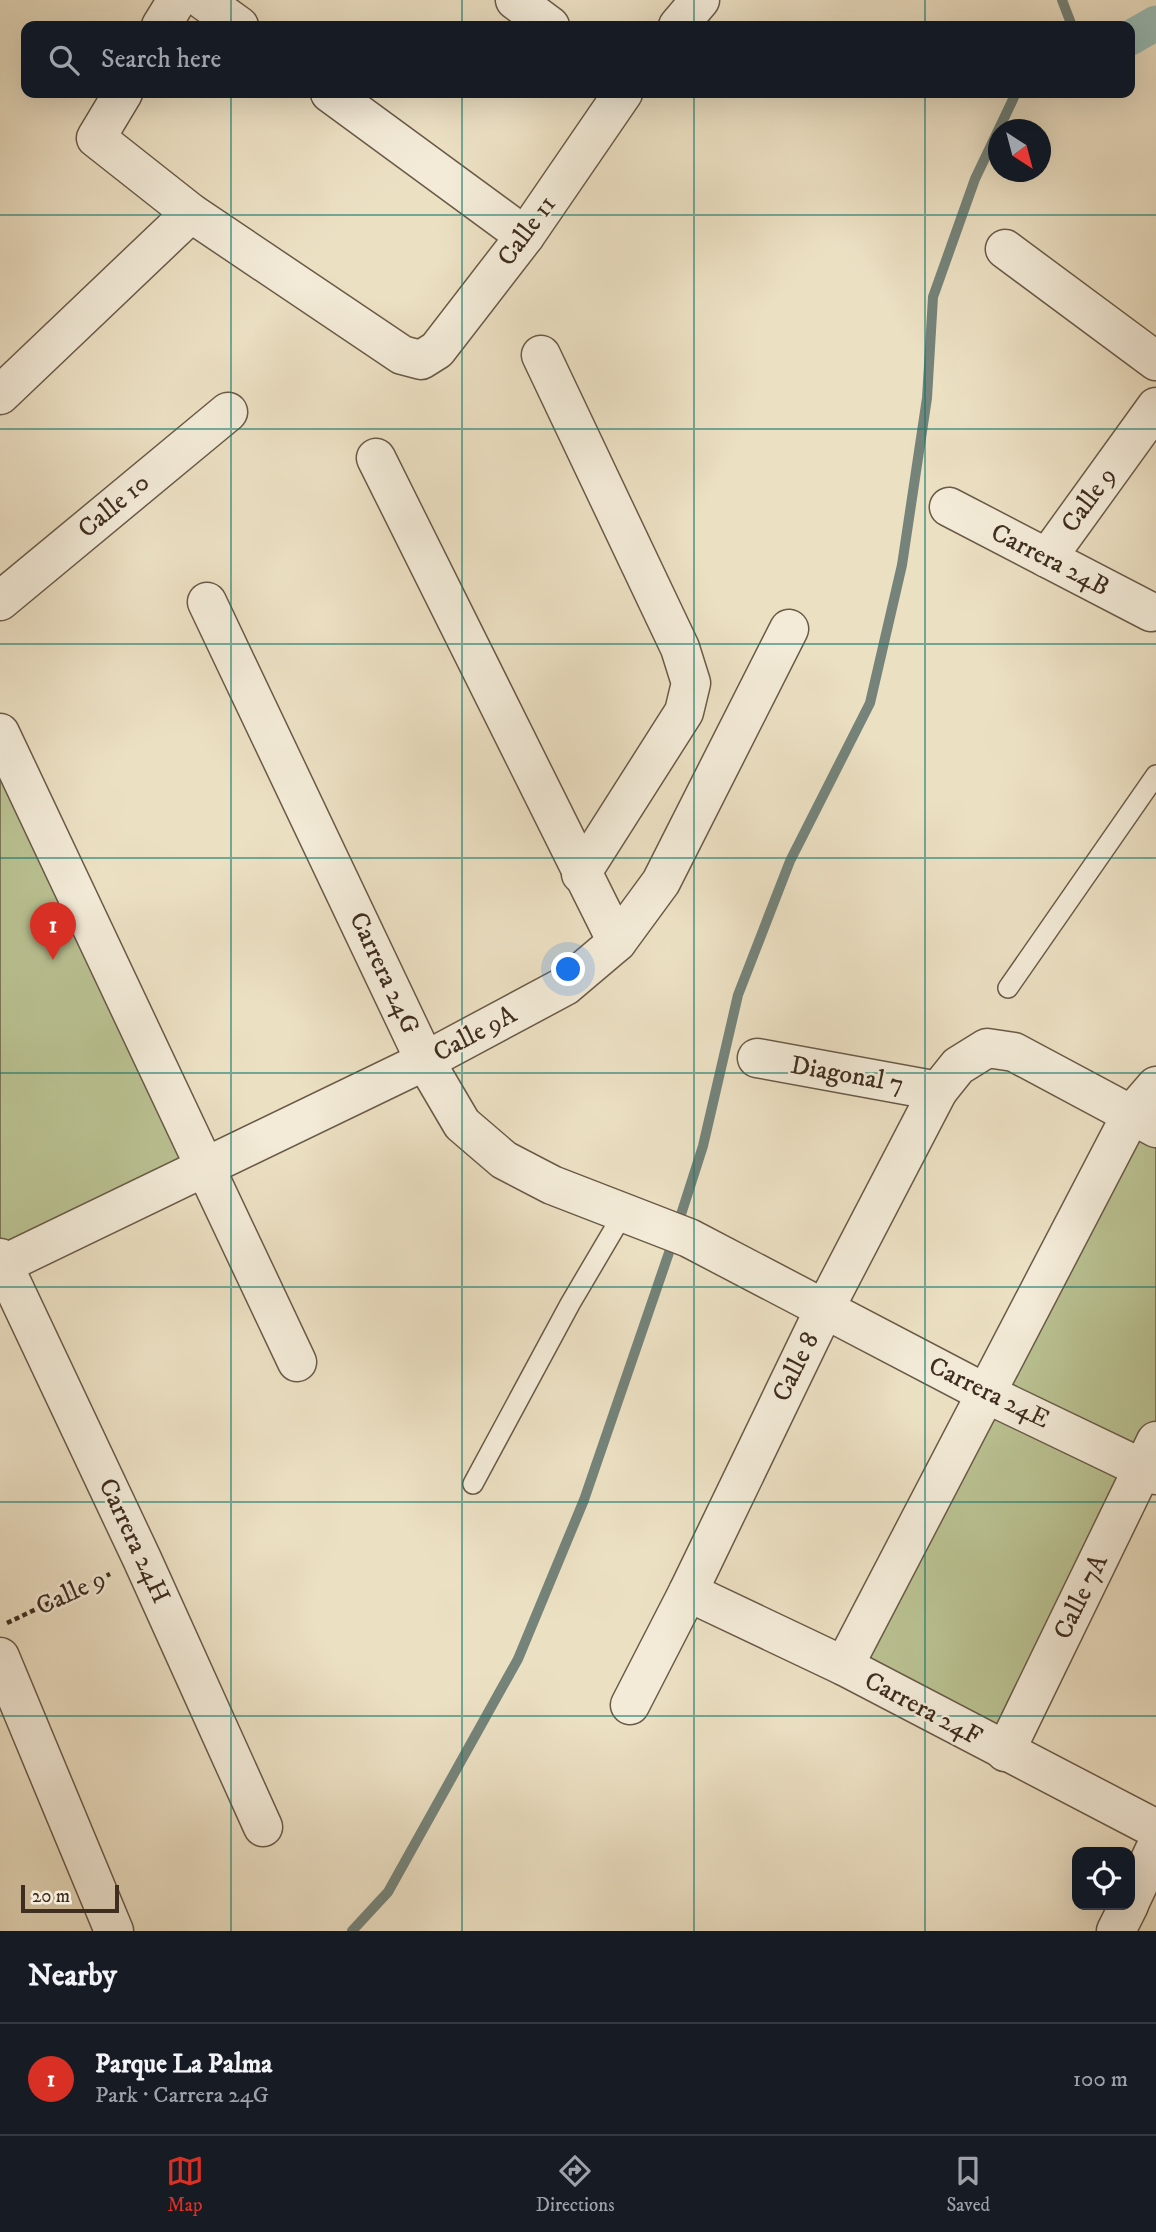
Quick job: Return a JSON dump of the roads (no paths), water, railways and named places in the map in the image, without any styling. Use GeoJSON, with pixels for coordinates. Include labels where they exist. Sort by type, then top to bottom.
{"type":"FeatureCollection","features":[{"type":"Feature","properties":{"kind":"street"},"geometry":{"type":"LineString","coordinates":[[164,21],[177,0]]}},
{"type":"Feature","properties":{"kind":"street"},"geometry":{"type":"LineString","coordinates":[[203,0],[232,21]]}},
{"type":"Feature","properties":{"kind":"street"},"geometry":{"type":"LineString","coordinates":[[515,0],[543,21]]}},
{"type":"Feature","properties":{"kind":"street"},"geometry":{"type":"LineString","coordinates":[[682,21],[700,0]]}},
{"type":"Feature","properties":{"kind":"street"},"geometry":{"type":"LineString","coordinates":[[0,395],[191,213],[96,138],[120,98]]}},
{"type":"Feature","properties":{"kind":"street"},"geometry":{"type":"LineString","coordinates":[[337,98],[525,236]]}},
{"type":"Feature","properties":{"kind":"street","name":"Calle 11"},"geometry":{"type":"LineString","coordinates":[[191,213],[402,355],[421,360],[437,350],[525,236],[620,98]]}},
{"type":"Feature","properties":{"kind":"street"},"geometry":{"type":"LineString","coordinates":[[1005,249],[1156,361]]}},
{"type":"Feature","properties":{"kind":"street"},"geometry":{"type":"LineString","coordinates":[[541,355],[680,648],[691,683],[684,712],[581,874]]}},
{"type":"Feature","properties":{"kind":"street","name":"Calle 9"},"geometry":{"type":"LineString","coordinates":[[1046,558],[1156,407]]}},
{"type":"Feature","properties":{"kind":"street","name":"Calle 10"},"geometry":{"type":"LineString","coordinates":[[0,601],[228,412]]}},
{"type":"Feature","properties":{"kind":"street"},"geometry":{"type":"LineString","coordinates":[[376,458],[617,942]]}},
{"type":"Feature","properties":{"kind":"street","name":"Carrera 24B"},"geometry":{"type":"LineString","coordinates":[[949,507],[1151,611]]}},
{"type":"Feature","properties":{"kind":"street","name":"Carrera 24G"},"geometry":{"type":"LineString","coordinates":[[208,602],[425,1061],[462,1124],[504,1160],[552,1185],[689,1238],[824,1310]]}},
{"type":"Feature","properties":{"kind":"street","name":"Calle 9A"},"geometry":{"type":"LineString","coordinates":[[1,1263],[425,1061],[565,986],[617,942],[661,882],[789,629]]}},
{"type":"Feature","properties":{"kind":"street"},"geometry":{"type":"LineString","coordinates":[[2,745],[298,1362]]}},
{"type":"Feature","properties":{"kind":"street","name":"Calle 8"},"geometry":{"type":"LineString","coordinates":[[630,1705],[688,1592],[824,1310],[937,1091],[958,1066],[987,1048],[1014,1052],[1144,1121]]}},
{"type":"Feature","properties":{"kind":"street","name":"Diagonal 7"},"geometry":{"type":"LineString","coordinates":[[757,1058],[937,1091]]}},
{"type":"Feature","properties":{"kind":"street"},"geometry":{"type":"LineString","coordinates":[[844,1666],[985,1392],[1144,1121],[1156,1086]]}},
{"type":"Feature","properties":{"kind":"street","name":"Carrera 24H"},"geometry":{"type":"LineString","coordinates":[[1,1263],[142,1559],[263,1827]]}},
{"type":"Feature","properties":{"kind":"street","name":"Carrera 24E"},"geometry":{"type":"LineString","coordinates":[[824,1310],[985,1392],[1152,1461]]}},
{"type":"Feature","properties":{"kind":"street","name":"Calle 7A"},"geometry":{"type":"LineString","coordinates":[[1005,1752],[1152,1461]]}},
{"type":"Feature","properties":{"kind":"street","name":"Carrera 24F"},"geometry":{"type":"LineString","coordinates":[[688,1592],[844,1666],[1156,1829]]}},
{"type":"Feature","properties":{"kind":"street"},"geometry":{"type":"LineString","coordinates":[[0,1657],[114,1931]]}},
{"type":"Feature","properties":{"kind":"street"},"geometry":{"type":"LineString","coordinates":[[1135,1891],[1156,1847]]}},
{"type":"Feature","properties":{"kind":"street"},"geometry":{"type":"LineString","coordinates":[[1116,1931],[1126,1910]]}},
{"type":"Feature","properties":{"kind":"lane"},"geometry":{"type":"LineString","coordinates":[[1008,988],[1156,775]]}},
{"type":"Feature","properties":{"kind":"lane"},"geometry":{"type":"LineString","coordinates":[[473,1484],[570,1304],[623,1214]]}},
{"type":"Feature","properties":{"kind":"waterway"},"geometry":{"type":"LineString","coordinates":[[1062,0],[1070,21]]}},
{"type":"Feature","properties":{"kind":"waterway"},"geometry":{"type":"LineString","coordinates":[[1135,35],[1156,23]]}},
{"type":"Feature","properties":{"kind":"waterway"},"geometry":{"type":"LineString","coordinates":[[677,1227],[703,1146],[738,995],[790,861],[870,703],[902,565],[927,398],[933,297],[975,179],[1014,98]]}},
{"type":"Feature","properties":{"kind":"waterway"},"geometry":{"type":"LineString","coordinates":[[352,1931],[388,1892],[518,1659],[584,1500],[673,1241]]}},
{"type":"Feature","properties":{"kind":"place","name":"Parque La Palma"},"geometry":{"type":"Point","coordinates":[53,960]}}]}
